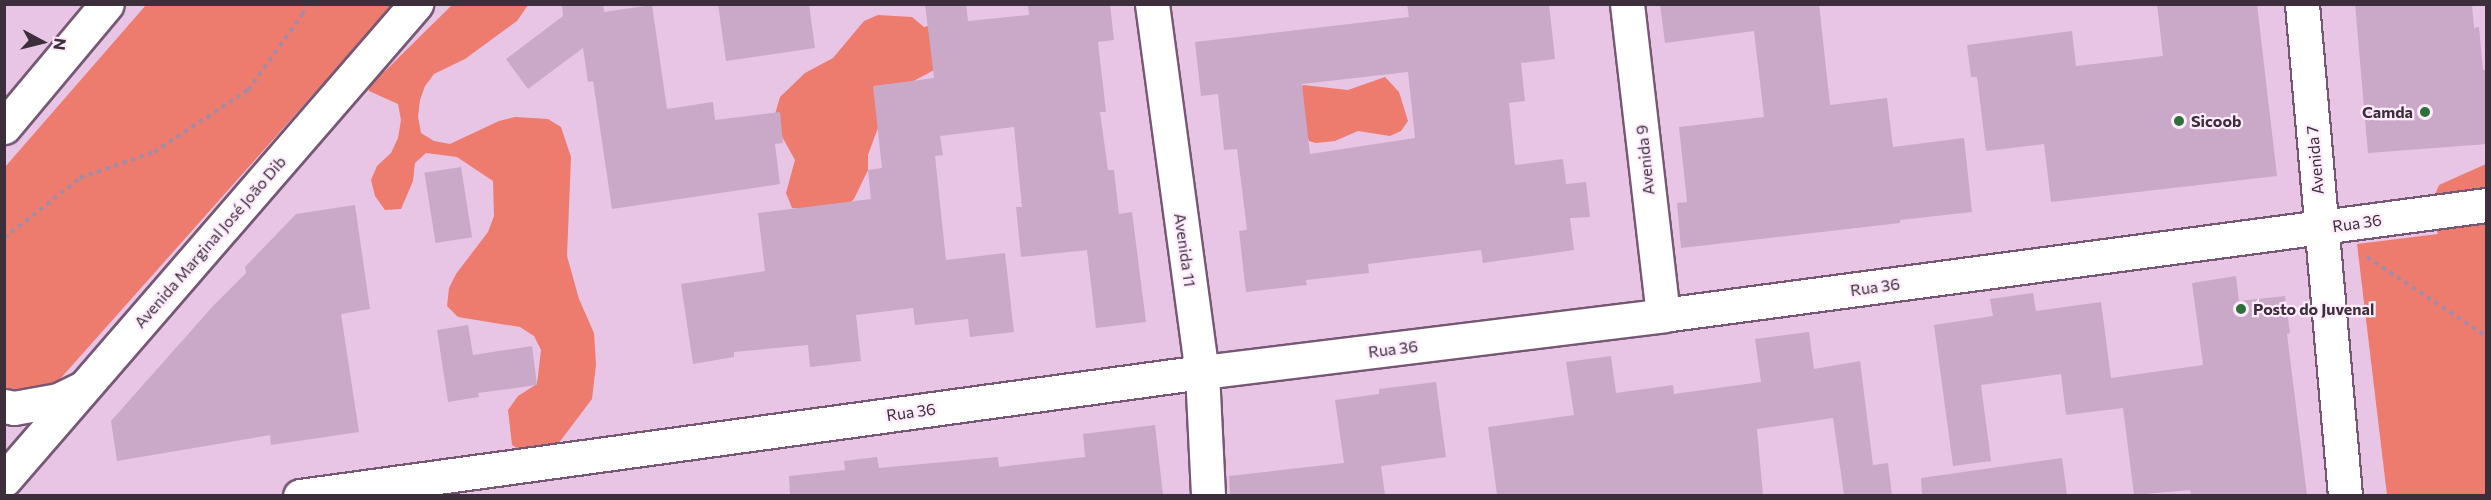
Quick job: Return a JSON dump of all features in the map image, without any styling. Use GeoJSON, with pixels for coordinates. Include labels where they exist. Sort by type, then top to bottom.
{"type":"FeatureCollection","features":[{"type":"Feature","properties":{"kind":"street"},"geometry":{"type":"LineString","coordinates":[[4,127],[106,4]]}},
{"type":"Feature","properties":{"kind":"street","name":"Avenida Marginal José João Dib"},"geometry":{"type":"LineString","coordinates":[[4,480],[416,4]]}},
{"type":"Feature","properties":{"kind":"street","name":"Avenida 11"},"geometry":{"type":"LineString","coordinates":[[1152,4],[1202,372],[1208,495]]}},
{"type":"Feature","properties":{"kind":"street","name":"Avenida 9"},"geometry":{"type":"LineString","coordinates":[[1627,4],[1663,315]]}},
{"type":"Feature","properties":{"kind":"street","name":"Avenida 7"},"geometry":{"type":"LineString","coordinates":[[2302,4],[2345,495]]}},
{"type":"Feature","properties":{"kind":"street","name":"Rua 36"},"geometry":{"type":"LineString","coordinates":[[300,495],[1202,372],[1663,315],[2487,205]]}},
{"type":"Feature","properties":{"kind":"street"},"geometry":{"type":"LineString","coordinates":[[4,406],[14,408],[58,400],[85,387]]}},
{"type":"Feature","properties":{"kind":"path"},"geometry":{"type":"LineString","coordinates":[[4,238],[80,178],[154,152],[248,90],[302,15],[307,4]]}},
{"type":"Feature","properties":{"kind":"path"},"geometry":{"type":"LineString","coordinates":[[2321,227],[2487,336]]}},
{"type":"Feature","properties":{"kind":"shaded area"},"geometry":{"type":"Polygon","coordinates":[[[146,5],[393,5],[60,379],[41,389],[5,394],[5,167],[146,5]]]}},
{"type":"Feature","properties":{"kind":"shaded area"},"geometry":{"type":"Polygon","coordinates":[[[452,5],[528,5],[517,21],[465,59],[434,74],[425,86],[420,100],[418,117],[421,133],[434,141],[450,144],[499,121],[515,117],[548,119],[561,127],[571,157],[567,256],[579,299],[594,333],[596,365],[592,399],[555,448],[526,454],[512,445],[508,410],[518,396],[537,384],[541,350],[534,336],[520,327],[458,317],[447,306],[449,288],[456,274],[488,232],[494,216],[493,181],[457,157],[426,153],[415,163],[413,181],[401,209],[385,210],[375,196],[371,180],[377,166],[391,153],[398,138],[401,120],[398,104],[369,91],[365,76],[385,71],[452,5]]]}},
{"type":"Feature","properties":{"kind":"shaded area"},"geometry":{"type":"Polygon","coordinates":[[[878,15],[912,17],[924,27],[928,26],[936,69],[908,84],[879,125],[868,155],[868,170],[854,199],[842,210],[792,208],[786,193],[795,160],[779,131],[775,114],[780,97],[805,73],[833,58],[864,21],[878,15]]]}},
{"type":"Feature","properties":{"kind":"shaded area"},"geometry":{"type":"Polygon","coordinates":[[[1385,77],[1399,92],[1408,121],[1401,131],[1390,136],[1358,131],[1335,141],[1316,143],[1309,141],[1296,102],[1303,85],[1348,90],[1385,77]]]}},
{"type":"Feature","properties":{"kind":"shaded area"},"geometry":{"type":"Polygon","coordinates":[[[2486,164],[2486,495],[2387,495],[2357,244],[2438,234],[2428,211],[2439,185],[2486,164]]]}},
{"type":"Feature","properties":{"kind":"building"},"geometry":{"type":"Polygon","coordinates":[[[562,4],[603,4],[604,12],[652,5],[667,109],[713,102],[715,120],[780,112],[783,143],[775,144],[780,184],[612,209],[593,81],[588,82],[583,48],[528,89],[506,59],[563,16],[562,4]]]}},
{"type":"Feature","properties":{"kind":"building"},"geometry":{"type":"Polygon","coordinates":[[[718,4],[809,4],[815,48],[726,61],[718,4]]]}},
{"type":"Feature","properties":{"kind":"building"},"geometry":{"type":"Polygon","coordinates":[[[925,4],[966,4],[968,21],[1029,15],[1028,4],[1110,5],[1114,40],[1098,42],[1106,112],[1100,112],[1108,170],[1114,170],[1119,214],[1132,212],[1146,322],[1096,328],[1087,250],[1021,257],[1016,207],[1022,207],[1014,127],[940,136],[943,155],[935,156],[946,260],[1005,253],[1014,332],[970,337],[968,319],[915,325],[913,308],[856,315],[861,361],[810,367],[808,345],[734,352],[734,357],[693,364],[681,284],[765,271],[758,213],[871,199],[868,170],[882,168],[873,86],[934,78],[925,4]]]}},
{"type":"Feature","properties":{"kind":"building"},"geometry":{"type":"Polygon","coordinates":[[[1407,4],[1549,4],[1555,59],[1521,63],[1525,101],[1509,103],[1515,165],[1563,159],[1566,184],[1586,182],[1590,217],[1570,218],[1574,250],[1483,263],[1481,250],[1368,264],[1369,273],[1306,280],[1307,285],[1246,292],[1239,231],[1247,230],[1237,149],[1224,150],[1218,94],[1201,96],[1195,42],[1409,17],[1407,4]],[[1408,72],[1302,84],[1310,154],[1415,138],[1408,72]]]}},
{"type":"Feature","properties":{"kind":"building"},"geometry":{"type":"Polygon","coordinates":[[[1660,4],[1819,4],[1830,105],[1887,98],[1893,147],[1964,138],[1972,212],[1900,220],[1900,223],[1681,248],[1677,203],[1687,202],[1679,127],[1764,117],[1754,31],[1665,43],[1660,4]]]}},
{"type":"Feature","properties":{"kind":"building"},"geometry":{"type":"Polygon","coordinates":[[[2157,4],[2257,4],[2277,176],[2051,202],[2044,144],[1986,151],[1977,77],[1971,77],[1967,45],[2072,31],[2076,66],[2163,56],[2157,4]]]}},
{"type":"Feature","properties":{"kind":"building"},"geometry":{"type":"Polygon","coordinates":[[[2355,4],[2472,4],[2474,28],[2479,27],[2483,70],[2487,70],[2487,144],[2368,153],[2355,4]]]}},
{"type":"Feature","properties":{"kind":"building"},"geometry":{"type":"Polygon","coordinates":[[[461,167],[472,237],[436,243],[424,173],[461,167]]]}},
{"type":"Feature","properties":{"kind":"building"},"geometry":{"type":"Polygon","coordinates":[[[355,205],[370,309],[341,314],[359,432],[271,445],[270,435],[117,461],[111,421],[214,305],[246,273],[245,267],[296,214],[355,205]]]}},
{"type":"Feature","properties":{"kind":"building"},"geometry":{"type":"Polygon","coordinates":[[[2236,276],[2239,301],[2285,296],[2290,333],[2287,334],[2307,495],[2191,495],[2190,490],[2134,495],[2123,408],[2066,415],[2061,374],[1981,385],[1991,461],[1953,466],[1934,325],[1993,316],[1990,299],[2033,293],[2036,311],[2101,302],[2111,378],[2203,365],[2192,283],[2236,276]]]}},
{"type":"Feature","properties":{"kind":"building"},"geometry":{"type":"Polygon","coordinates":[[[468,325],[473,355],[532,346],[537,385],[478,393],[479,397],[448,402],[437,330],[468,325]]]}},
{"type":"Feature","properties":{"kind":"building"},"geometry":{"type":"Polygon","coordinates":[[[1809,332],[1814,369],[1860,361],[1873,465],[1888,463],[1892,495],[1844,495],[1833,418],[1757,429],[1763,495],[1497,495],[1488,427],[1574,415],[1566,362],[1611,356],[1616,393],[1673,385],[1674,394],[1761,382],[1755,339],[1809,332]]]}},
{"type":"Feature","properties":{"kind":"building"},"geometry":{"type":"Polygon","coordinates":[[[1436,382],[1446,457],[1381,466],[1385,495],[1230,495],[1229,476],[1344,463],[1335,400],[1379,394],[1379,389],[1436,382]]]}},
{"type":"Feature","properties":{"kind":"building"},"geometry":{"type":"Polygon","coordinates":[[[1155,425],[1163,495],[790,495],[789,476],[845,470],[844,461],[877,457],[879,468],[998,457],[999,467],[1085,457],[1083,434],[1155,425]]]}},
{"type":"Feature","properties":{"kind":"building"},"geometry":{"type":"Polygon","coordinates":[[[2062,458],[2067,495],[1922,495],[1921,478],[2062,458]]]}},
{"type":"Feature","properties":{"kind":"place","name":"Camda"},"geometry":{"type":"Point","coordinates":[2425,112]}},
{"type":"Feature","properties":{"kind":"place","name":"Sicoob"},"geometry":{"type":"Point","coordinates":[2179,121]}},
{"type":"Feature","properties":{"kind":"place","name":"Posto do Juvenal"},"geometry":{"type":"Point","coordinates":[2241,309]}}]}
